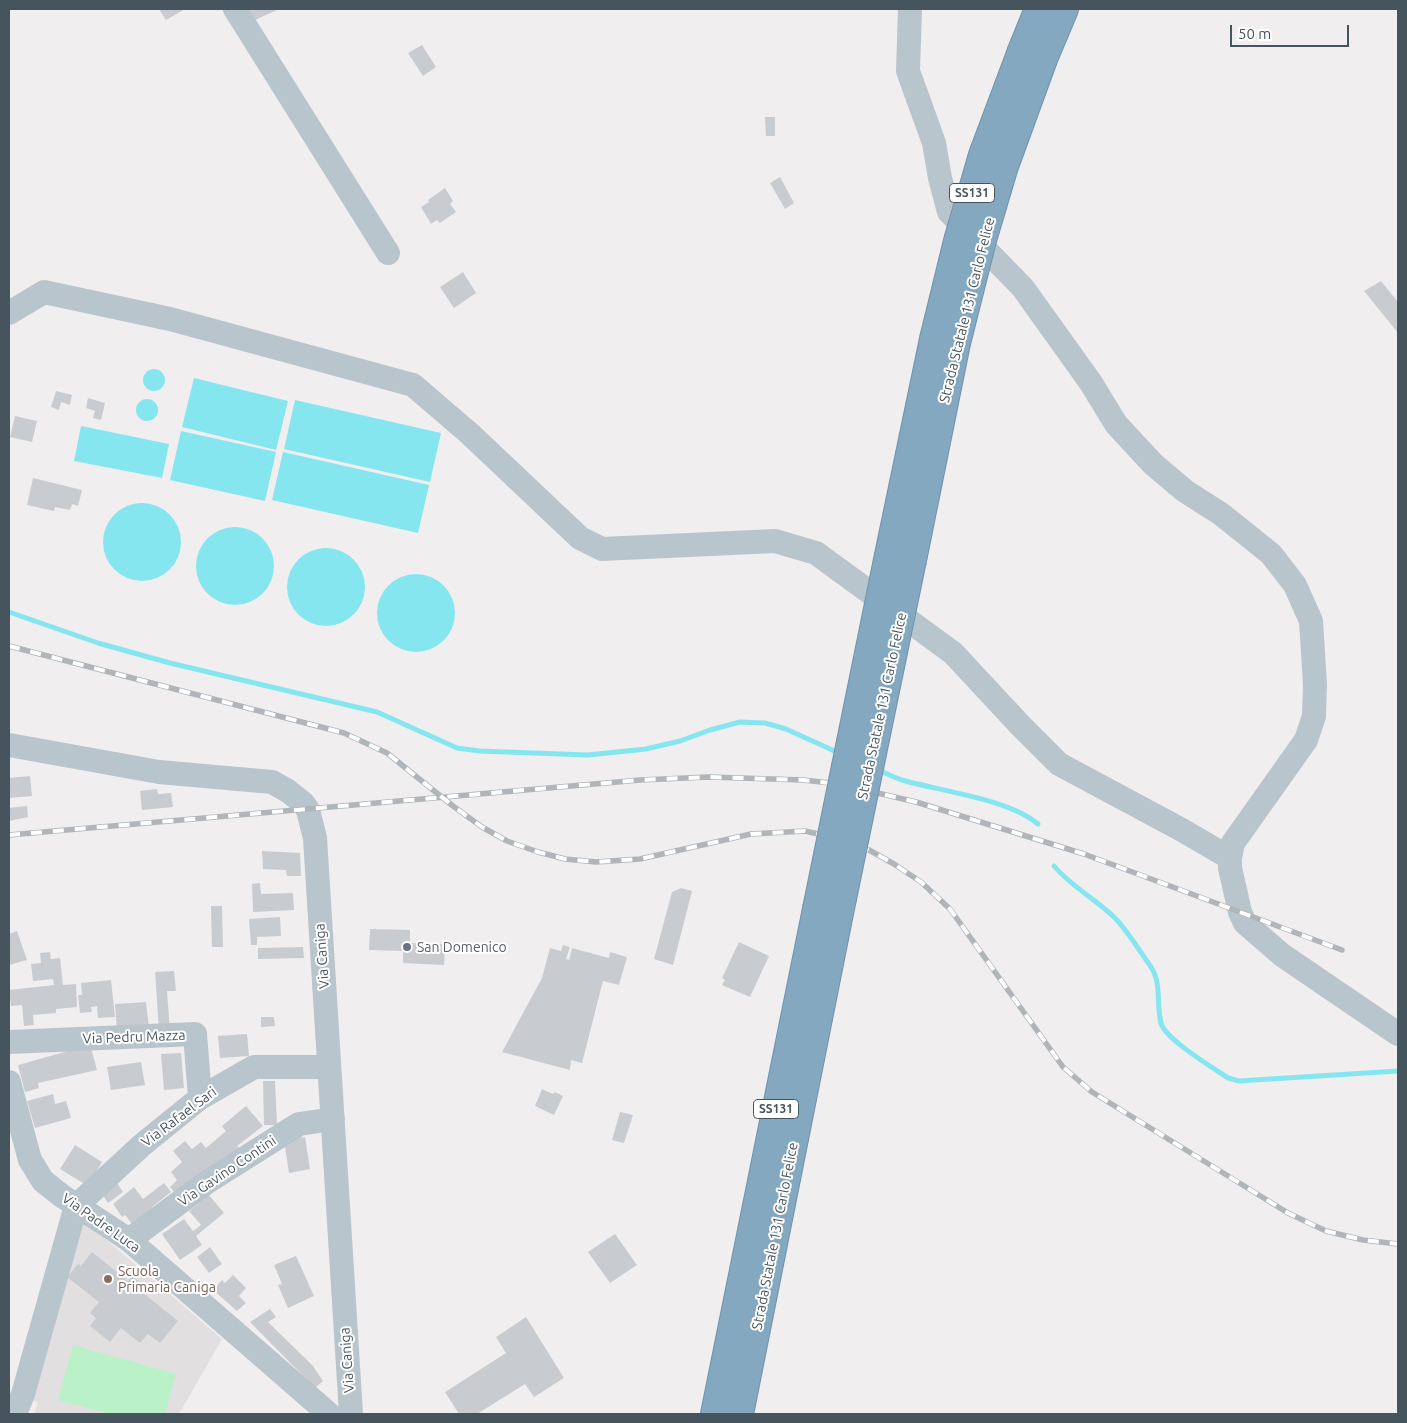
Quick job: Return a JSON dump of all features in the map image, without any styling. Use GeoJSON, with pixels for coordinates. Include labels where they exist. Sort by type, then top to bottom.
{"type":"FeatureCollection","features":[{"type":"Feature","properties":{"kind":"highway","name":"Strada Statale 131 Carlo Felice"},"geometry":{"type":"LineString","coordinates":[[739,1414],[748,1312],[945,341],[982,240],[1004,166],[1032,55],[1039,9]]}},
{"type":"Feature","properties":{"kind":"highway","name":"Strada Statale 131 Carlo Felice"},"geometry":{"type":"LineString","coordinates":[[1032,55],[1064,9]]}},
{"type":"Feature","properties":{"kind":"highway","name":"Strada Statale 131 Carlo Felice"},"geometry":{"type":"LineString","coordinates":[[715,1414],[748,1312]]}},
{"type":"Feature","properties":{"kind":"street"},"geometry":{"type":"LineString","coordinates":[[235,9],[388,253]]}},
{"type":"Feature","properties":{"kind":"street"},"geometry":{"type":"LineString","coordinates":[[910,9],[908,70],[934,143],[940,178],[949,212],[1023,288],[1091,383],[1116,424],[1153,464],[1185,492],[1221,514],[1271,554],[1295,584],[1310,621],[1315,685],[1314,716],[1306,740],[1233,843],[1230,868],[1240,912],[1245,923],[1282,955],[1398,1034]]}},
{"type":"Feature","properties":{"kind":"street"},"geometry":{"type":"LineString","coordinates":[[9,313],[44,292],[170,319],[412,385],[470,434],[580,538],[602,549],[775,541],[816,552],[953,654],[1059,764],[1230,858]]}},
{"type":"Feature","properties":{"kind":"street","name":"Via Caniga"},"geometry":{"type":"LineString","coordinates":[[9,745],[158,772],[272,782],[303,802],[308,810],[315,838],[351,1414]]}},
{"type":"Feature","properties":{"kind":"street","name":"Via Pedru Mazza"},"geometry":{"type":"LineString","coordinates":[[9,1042],[195,1034],[200,1098]]}},
{"type":"Feature","properties":{"kind":"street","name":"Via Rafael Sari"},"geometry":{"type":"LineString","coordinates":[[76,1206],[142,1145],[200,1098],[254,1067],[329,1067]]}},
{"type":"Feature","properties":{"kind":"street","name":"Via Padre Luca"},"geometry":{"type":"LineString","coordinates":[[9,1082],[30,1160],[43,1181],[76,1206],[129,1240],[329,1414]]}},
{"type":"Feature","properties":{"kind":"street","name":"Via Gavino Contini"},"geometry":{"type":"LineString","coordinates":[[129,1240],[207,1182],[299,1124],[333,1119]]}},
{"type":"Feature","properties":{"kind":"street"},"geometry":{"type":"LineString","coordinates":[[16,1400],[76,1206]]}},
{"type":"Feature","properties":{"kind":"shaded area","name":"Scuola Primaria Caniga"},"geometry":{"type":"Polygon","coordinates":[[[81,1218],[222,1339],[179,1414],[34,1414],[38,1402],[29,1399],[81,1218]]]}},
{"type":"Feature","properties":{"kind":"green space"},"geometry":{"type":"Polygon","coordinates":[[[73,1345],[176,1374],[165,1414],[110,1414],[58,1400],[73,1345]]]}},
{"type":"Feature","properties":{"kind":"water"},"geometry":{"type":"Polygon","coordinates":[[[154,369],[162,372],[165,380],[162,388],[154,391],[146,388],[143,380],[146,372],[154,369]]]}},
{"type":"Feature","properties":{"kind":"water"},"geometry":{"type":"Polygon","coordinates":[[[194,378],[288,401],[276,450],[182,427],[194,378]]]}},
{"type":"Feature","properties":{"kind":"water"},"geometry":{"type":"Polygon","coordinates":[[[147,399],[155,402],[158,410],[155,418],[147,421],[139,418],[136,410],[139,402],[147,399]]]}},
{"type":"Feature","properties":{"kind":"water"},"geometry":{"type":"Polygon","coordinates":[[[295,400],[441,433],[430,482],[284,449],[295,400]]]}},
{"type":"Feature","properties":{"kind":"water"},"geometry":{"type":"Polygon","coordinates":[[[81,426],[169,444],[162,478],[74,461],[81,426]]]}},
{"type":"Feature","properties":{"kind":"water"},"geometry":{"type":"Polygon","coordinates":[[[181,431],[276,452],[265,501],[170,480],[181,431]]]}},
{"type":"Feature","properties":{"kind":"water"},"geometry":{"type":"Polygon","coordinates":[[[283,452],[429,485],[418,533],[272,500],[283,452]]]}},
{"type":"Feature","properties":{"kind":"water"},"geometry":{"type":"Polygon","coordinates":[[[134,503],[150,503],[164,509],[175,520],[181,534],[181,550],[175,564],[164,575],[150,581],[134,581],[120,575],[109,564],[103,550],[103,534],[109,520],[120,509],[134,503]]]}},
{"type":"Feature","properties":{"kind":"water"},"geometry":{"type":"Polygon","coordinates":[[[227,527],[243,527],[257,533],[268,544],[274,558],[274,574],[268,588],[257,599],[243,605],[227,605],[213,599],[202,588],[196,574],[196,558],[202,544],[213,533],[227,527]]]}},
{"type":"Feature","properties":{"kind":"water"},"geometry":{"type":"Polygon","coordinates":[[[318,548],[334,548],[348,554],[359,565],[365,579],[365,595],[359,609],[348,620],[334,626],[318,626],[304,620],[293,609],[287,595],[287,579],[293,565],[304,554],[318,548]]]}},
{"type":"Feature","properties":{"kind":"water"},"geometry":{"type":"Polygon","coordinates":[[[416,574],[431,577],[444,585],[452,598],[455,613],[452,628],[444,641],[431,649],[416,652],[401,649],[388,641],[380,628],[377,613],[380,598],[388,585],[401,577],[416,574]]]}},
{"type":"Feature","properties":{"kind":"building"},"geometry":{"type":"Polygon","coordinates":[[[159,9],[185,9],[166,20],[159,9]]]}},
{"type":"Feature","properties":{"kind":"building"},"geometry":{"type":"Polygon","coordinates":[[[248,9],[279,9],[253,21],[248,9]]]}},
{"type":"Feature","properties":{"kind":"building"},"geometry":{"type":"Polygon","coordinates":[[[422,45],[436,67],[423,76],[408,53],[422,45]]]}},
{"type":"Feature","properties":{"kind":"building"},"geometry":{"type":"Polygon","coordinates":[[[765,117],[775,117],[775,136],[766,136],[765,117]]]}},
{"type":"Feature","properties":{"kind":"building"},"geometry":{"type":"Polygon","coordinates":[[[780,177],[794,203],[785,209],[770,183],[780,177]]]}},
{"type":"Feature","properties":{"kind":"building"},"geometry":{"type":"Polygon","coordinates":[[[445,188],[453,201],[450,204],[456,212],[440,223],[437,220],[431,224],[421,207],[445,188]]]}},
{"type":"Feature","properties":{"kind":"building"},"geometry":{"type":"Polygon","coordinates":[[[463,272],[476,293],[454,308],[440,287],[463,272]]]}},
{"type":"Feature","properties":{"kind":"building"},"geometry":{"type":"Polygon","coordinates":[[[1381,281],[1398,302],[1398,333],[1364,291],[1381,281]]]}},
{"type":"Feature","properties":{"kind":"building"},"geometry":{"type":"Polygon","coordinates":[[[56,391],[72,395],[70,405],[61,402],[59,410],[51,407],[56,391]]]}},
{"type":"Feature","properties":{"kind":"building"},"geometry":{"type":"Polygon","coordinates":[[[88,398],[105,403],[101,420],[93,418],[95,411],[86,408],[88,398]]]}},
{"type":"Feature","properties":{"kind":"building"},"geometry":{"type":"Polygon","coordinates":[[[15,416],[37,421],[32,442],[10,437],[15,416]]]}},
{"type":"Feature","properties":{"kind":"building"},"geometry":{"type":"Polygon","coordinates":[[[33,478],[82,490],[78,506],[72,504],[70,510],[55,507],[54,511],[27,505],[33,478]]]}},
{"type":"Feature","properties":{"kind":"building"},"geometry":{"type":"Polygon","coordinates":[[[30,776],[32,796],[9,798],[9,778],[30,776]]]}},
{"type":"Feature","properties":{"kind":"building"},"geometry":{"type":"Polygon","coordinates":[[[157,789],[158,794],[171,793],[173,807],[142,810],[140,791],[157,789]]]}},
{"type":"Feature","properties":{"kind":"building"},"geometry":{"type":"Polygon","coordinates":[[[27,806],[28,817],[9,821],[9,808],[27,806]]]}},
{"type":"Feature","properties":{"kind":"building"},"geometry":{"type":"Polygon","coordinates":[[[262,851],[300,853],[301,876],[287,876],[286,870],[263,869],[262,851]]]}},
{"type":"Feature","properties":{"kind":"building"},"geometry":{"type":"Polygon","coordinates":[[[260,883],[261,894],[293,893],[294,910],[253,912],[252,884],[260,883]]]}},
{"type":"Feature","properties":{"kind":"building"},"geometry":{"type":"Polygon","coordinates":[[[681,888],[692,891],[673,965],[654,959],[672,892],[681,888]]]}},
{"type":"Feature","properties":{"kind":"building"},"geometry":{"type":"Polygon","coordinates":[[[211,906],[222,906],[223,947],[212,947],[211,906]]]}},
{"type":"Feature","properties":{"kind":"building"},"geometry":{"type":"Polygon","coordinates":[[[280,917],[281,936],[257,937],[257,945],[251,945],[249,919],[280,917]]]}},
{"type":"Feature","properties":{"kind":"building","name":"San Domenico"},"geometry":{"type":"Polygon","coordinates":[[[370,929],[410,930],[410,943],[445,944],[444,965],[403,963],[403,951],[369,950],[370,929]]]}},
{"type":"Feature","properties":{"kind":"building"},"geometry":{"type":"Polygon","coordinates":[[[17,931],[27,960],[9,965],[9,934],[17,931]]]}},
{"type":"Feature","properties":{"kind":"building"},"geometry":{"type":"Polygon","coordinates":[[[739,942],[769,956],[750,997],[722,985],[725,980],[722,978],[739,942]]]}},
{"type":"Feature","properties":{"kind":"building"},"geometry":{"type":"Polygon","coordinates":[[[563,945],[570,947],[566,959],[569,960],[572,948],[609,958],[610,952],[627,957],[619,985],[603,981],[582,1063],[571,1060],[570,1070],[502,1052],[542,978],[550,948],[561,951],[563,945]]]}},
{"type":"Feature","properties":{"kind":"building"},"geometry":{"type":"Polygon","coordinates":[[[303,947],[304,958],[258,959],[258,948],[303,947]]]}},
{"type":"Feature","properties":{"kind":"building"},"geometry":{"type":"Polygon","coordinates":[[[50,952],[51,959],[60,958],[63,985],[76,984],[77,1007],[56,1009],[56,1013],[33,1015],[34,1025],[24,1026],[22,1005],[11,1006],[9,990],[54,985],[53,979],[33,981],[31,964],[41,963],[40,953],[50,952]]]}},
{"type":"Feature","properties":{"kind":"building"},"geometry":{"type":"Polygon","coordinates":[[[174,971],[176,991],[167,991],[170,1031],[159,1031],[155,972],[174,971]]]}},
{"type":"Feature","properties":{"kind":"building"},"geometry":{"type":"Polygon","coordinates":[[[111,980],[115,1017],[98,1018],[97,1006],[91,1007],[92,1012],[80,1013],[78,995],[82,995],[81,983],[111,980]]]}},
{"type":"Feature","properties":{"kind":"building"},"geometry":{"type":"Polygon","coordinates":[[[146,1002],[149,1028],[117,1031],[115,1004],[146,1002]]]}},
{"type":"Feature","properties":{"kind":"building"},"geometry":{"type":"Polygon","coordinates":[[[261,1017],[274,1017],[275,1026],[261,1027],[261,1017]]]}},
{"type":"Feature","properties":{"kind":"building"},"geometry":{"type":"Polygon","coordinates":[[[247,1034],[249,1056],[220,1058],[218,1036],[247,1034]]]}},
{"type":"Feature","properties":{"kind":"building"},"geometry":{"type":"Polygon","coordinates":[[[90,1045],[97,1070],[38,1083],[39,1088],[25,1092],[18,1065],[90,1045]]]}},
{"type":"Feature","properties":{"kind":"building"},"geometry":{"type":"Polygon","coordinates":[[[181,1053],[184,1088],[164,1090],[161,1054],[181,1053]]]}},
{"type":"Feature","properties":{"kind":"building"},"geometry":{"type":"Polygon","coordinates":[[[141,1062],[145,1085],[111,1090],[107,1067],[141,1062]]]}},
{"type":"Feature","properties":{"kind":"building"},"geometry":{"type":"Polygon","coordinates":[[[263,1081],[275,1081],[277,1125],[264,1125],[263,1081]]]}},
{"type":"Feature","properties":{"kind":"building"},"geometry":{"type":"Polygon","coordinates":[[[542,1089],[563,1096],[554,1115],[535,1106],[542,1089]]]}},
{"type":"Feature","properties":{"kind":"building"},"geometry":{"type":"Polygon","coordinates":[[[53,1094],[55,1104],[66,1101],[71,1118],[35,1128],[27,1101],[53,1094]]]}},
{"type":"Feature","properties":{"kind":"building"},"geometry":{"type":"Polygon","coordinates":[[[246,1106],[263,1126],[237,1146],[240,1149],[177,1196],[170,1187],[177,1180],[171,1172],[182,1162],[173,1151],[185,1141],[192,1149],[201,1142],[206,1148],[226,1131],[222,1126],[246,1106]]]}},
{"type":"Feature","properties":{"kind":"building"},"geometry":{"type":"Polygon","coordinates":[[[620,1112],[633,1115],[624,1143],[612,1140],[620,1112]]]}},
{"type":"Feature","properties":{"kind":"building"},"geometry":{"type":"Polygon","coordinates":[[[305,1137],[310,1169],[289,1173],[284,1140],[305,1137]]]}},
{"type":"Feature","properties":{"kind":"building"},"geometry":{"type":"Polygon","coordinates":[[[75,1145],[102,1162],[88,1186],[60,1169],[75,1145]]]}},
{"type":"Feature","properties":{"kind":"building"},"geometry":{"type":"Polygon","coordinates":[[[117,1183],[123,1192],[108,1203],[102,1194],[117,1183]]]}},
{"type":"Feature","properties":{"kind":"building"},"geometry":{"type":"Polygon","coordinates":[[[164,1183],[171,1192],[152,1207],[155,1212],[135,1228],[125,1215],[122,1217],[113,1204],[134,1187],[143,1199],[164,1183]]]}},
{"type":"Feature","properties":{"kind":"building"},"geometry":{"type":"Polygon","coordinates":[[[209,1195],[224,1213],[196,1236],[202,1245],[180,1260],[162,1234],[184,1219],[193,1231],[201,1225],[189,1211],[209,1195]]]}},
{"type":"Feature","properties":{"kind":"building"},"geometry":{"type":"Polygon","coordinates":[[[615,1234],[637,1265],[610,1283],[588,1252],[615,1234]]]}},
{"type":"Feature","properties":{"kind":"building"},"geometry":{"type":"Polygon","coordinates":[[[210,1247],[222,1264],[209,1273],[197,1257],[210,1247]]]}},
{"type":"Feature","properties":{"kind":"building"},"geometry":{"type":"Polygon","coordinates":[[[92,1252],[128,1281],[132,1276],[142,1284],[138,1289],[178,1321],[160,1343],[148,1334],[140,1343],[121,1328],[110,1342],[90,1326],[96,1318],[90,1313],[99,1302],[67,1277],[78,1264],[81,1266],[92,1252]]]}},
{"type":"Feature","properties":{"kind":"building"},"geometry":{"type":"Polygon","coordinates":[[[296,1256],[314,1296],[288,1308],[278,1285],[282,1284],[274,1265],[296,1256]]]}},
{"type":"Feature","properties":{"kind":"building"},"geometry":{"type":"Polygon","coordinates":[[[233,1275],[246,1288],[239,1296],[246,1303],[237,1311],[213,1290],[222,1280],[225,1283],[233,1275]]]}},
{"type":"Feature","properties":{"kind":"building"},"geometry":{"type":"Polygon","coordinates":[[[270,1309],[276,1317],[268,1322],[313,1366],[323,1381],[315,1388],[250,1322],[270,1309]]]}},
{"type":"Feature","properties":{"kind":"building"},"geometry":{"type":"Polygon","coordinates":[[[526,1317],[564,1378],[534,1397],[525,1384],[477,1414],[459,1414],[445,1392],[506,1353],[496,1337],[526,1317]]]}},
{"type":"Feature","properties":{"kind":"waterway"},"geometry":{"type":"LineString","coordinates":[[9,612],[98,643],[170,663],[377,712],[457,748],[479,751],[588,755],[646,749],[680,741],[740,722],[765,723],[786,729],[841,754]]}},
{"type":"Feature","properties":{"kind":"waterway"},"geometry":{"type":"LineString","coordinates":[[877,769],[902,780],[1010,808],[1038,824]]}},
{"type":"Feature","properties":{"kind":"waterway"},"geometry":{"type":"LineString","coordinates":[[1054,866],[1068,880],[1115,918],[1151,967],[1158,987],[1160,1016],[1164,1030],[1180,1045],[1228,1078],[1239,1081],[1398,1071]]}},
{"type":"Feature","properties":{"kind":"railway"},"geometry":{"type":"LineString","coordinates":[[9,646],[344,733],[387,753],[482,827],[507,841],[565,859],[596,862],[640,859],[751,834],[805,831],[831,837],[869,850],[921,882],[950,909],[1063,1067],[1092,1092],[1288,1213],[1326,1231],[1363,1240],[1398,1244]]}},
{"type":"Feature","properties":{"kind":"railway"},"geometry":{"type":"LineString","coordinates":[[9,835],[640,780],[709,777],[803,780],[839,784],[916,802],[1084,854],[1342,950]]}},
{"type":"Feature","properties":{"kind":"place","name":"San Domenico"},"geometry":{"type":"Point","coordinates":[407,947]}},
{"type":"Feature","properties":{"kind":"place","name":"Scuola Primaria Caniga"},"geometry":{"type":"Point","coordinates":[108,1279]}}]}
